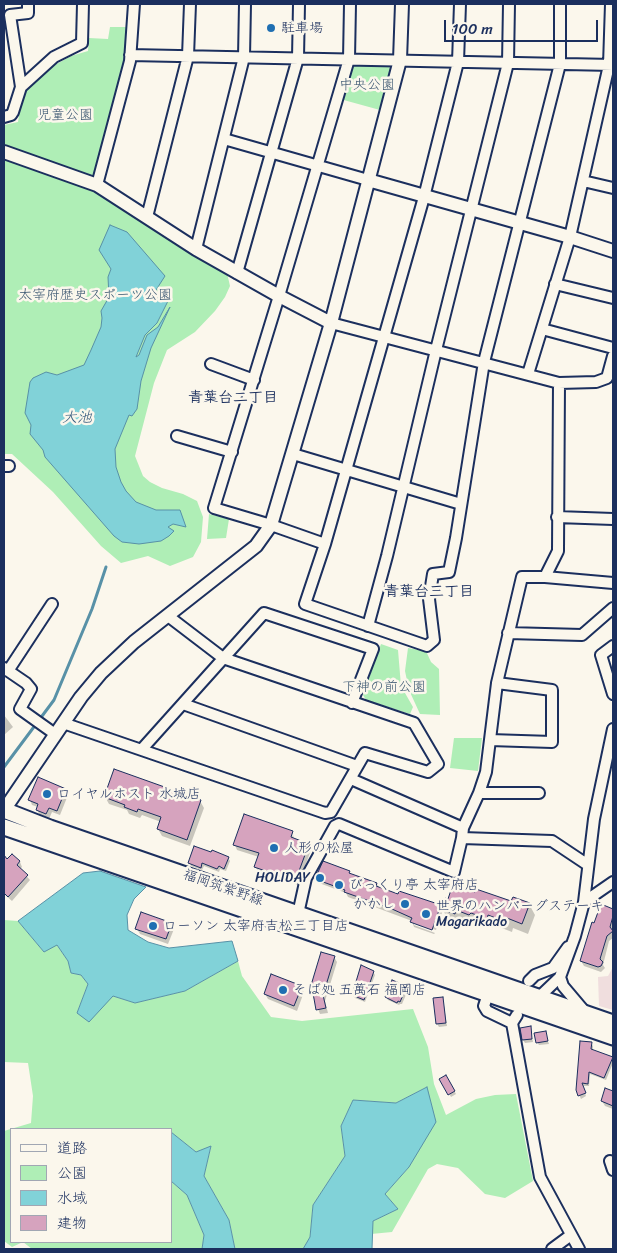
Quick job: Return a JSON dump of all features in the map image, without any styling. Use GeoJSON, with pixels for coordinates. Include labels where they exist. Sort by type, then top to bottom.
{"type":"FeatureCollection","features":[{"type":"Feature","properties":{"kind":"main road","name":"福岡筑紫野線"},"geometry":{"type":"LineString","coordinates":[[4,810],[50,828],[613,1023]]}},
{"type":"Feature","properties":{"kind":"main road","name":"福岡筑紫野線"},"geometry":{"type":"LineString","coordinates":[[4,827],[613,1037]]}},
{"type":"Feature","properties":{"kind":"street"},"geometry":{"type":"LineString","coordinates":[[4,117],[11,115],[13,112],[21,87],[10,15],[28,13],[28,4]]}},
{"type":"Feature","properties":{"kind":"street"},"geometry":{"type":"LineString","coordinates":[[21,87],[54,57],[82,43],[83,4]]}},
{"type":"Feature","properties":{"kind":"street"},"geometry":{"type":"LineString","coordinates":[[97,185],[130,61],[134,4]]}},
{"type":"Feature","properties":{"kind":"street"},"geometry":{"type":"LineString","coordinates":[[147,217],[188,56],[190,4]]}},
{"type":"Feature","properties":{"kind":"street"},"geometry":{"type":"LineString","coordinates":[[196,249],[244,57],[245,4]]}},
{"type":"Feature","properties":{"kind":"street"},"geometry":{"type":"LineString","coordinates":[[236,273],[298,58],[299,4]]}},
{"type":"Feature","properties":{"kind":"street"},"geometry":{"type":"LineString","coordinates":[[325,544],[214,508],[349,59],[350,4]]}},
{"type":"Feature","properties":{"kind":"street"},"geometry":{"type":"LineString","coordinates":[[4,810],[81,697],[101,673],[134,642],[256,546],[271,525],[331,323],[400,60],[402,4]]}},
{"type":"Feature","properties":{"kind":"street"},"geometry":{"type":"LineString","coordinates":[[460,4],[458,62],[424,197],[325,544],[305,604],[427,646],[434,640],[429,599],[433,574],[448,572],[484,362],[560,64],[560,4]]}},
{"type":"Feature","properties":{"kind":"street"},"geometry":{"type":"LineString","coordinates":[[368,626],[405,487],[436,350],[508,63],[509,4]]}},
{"type":"Feature","properties":{"kind":"street"},"geometry":{"type":"LineString","coordinates":[[528,374],[570,237],[611,65],[611,4]]}},
{"type":"Feature","properties":{"kind":"street"},"geometry":{"type":"LineString","coordinates":[[130,55],[611,65]]}},
{"type":"Feature","properties":{"kind":"street"},"geometry":{"type":"LineString","coordinates":[[224,139],[424,197],[520,222],[613,251]]}},
{"type":"Feature","properties":{"kind":"street"},"geometry":{"type":"LineString","coordinates":[[4,152],[97,185],[236,273],[331,323],[559,383],[596,382],[606,378],[613,356]]}},
{"type":"Feature","properties":{"kind":"street"},"geometry":{"type":"LineString","coordinates":[[583,181],[613,188]]}},
{"type":"Feature","properties":{"kind":"street"},"geometry":{"type":"LineString","coordinates":[[555,284],[613,298]]}},
{"type":"Feature","properties":{"kind":"street"},"geometry":{"type":"LineString","coordinates":[[542,329],[613,348]]}},
{"type":"Feature","properties":{"kind":"street"},"geometry":{"type":"LineString","coordinates":[[211,364],[254,380]]}},
{"type":"Feature","properties":{"kind":"street"},"geometry":{"type":"LineString","coordinates":[[545,578],[558,551],[559,383]]}},
{"type":"Feature","properties":{"kind":"street"},"geometry":{"type":"LineString","coordinates":[[177,436],[232,452]]}},
{"type":"Feature","properties":{"kind":"street"},"geometry":{"type":"LineString","coordinates":[[293,454],[461,504]]}},
{"type":"Feature","properties":{"kind":"street"},"geometry":{"type":"LineString","coordinates":[[557,517],[613,519]]}},
{"type":"Feature","properties":{"kind":"street"},"geometry":{"type":"LineString","coordinates":[[298,914],[306,878],[335,826],[339,824],[454,872],[463,833],[486,772],[497,684],[522,577],[613,583]]}},
{"type":"Feature","properties":{"kind":"street"},"geometry":{"type":"LineString","coordinates":[[52,604],[6,669],[32,688],[20,709],[55,734]]}},
{"type":"Feature","properties":{"kind":"street"},"geometry":{"type":"LineString","coordinates":[[508,633],[582,635],[613,608]]}},
{"type":"Feature","properties":{"kind":"street"},"geometry":{"type":"LineString","coordinates":[[142,749],[264,613],[373,649],[352,703]]}},
{"type":"Feature","properties":{"kind":"street"},"geometry":{"type":"LineString","coordinates":[[63,723],[325,813],[332,812],[365,753],[428,772],[438,764],[414,723],[223,658],[168,616]]}},
{"type":"Feature","properties":{"kind":"street"},"geometry":{"type":"LineString","coordinates":[[613,646],[601,655],[613,694]]}},
{"type":"Feature","properties":{"kind":"street"},"geometry":{"type":"LineString","coordinates":[[490,740],[552,742],[552,690],[497,684]]}},
{"type":"Feature","properties":{"kind":"street"},"geometry":{"type":"LineString","coordinates":[[183,704],[357,766]]}},
{"type":"Feature","properties":{"kind":"street"},"geometry":{"type":"LineString","coordinates":[[538,998],[560,977],[575,936],[584,902],[594,819],[613,729]]}},
{"type":"Feature","properties":{"kind":"street"},"geometry":{"type":"LineString","coordinates":[[351,779],[463,833],[552,841],[588,865]]}},
{"type":"Feature","properties":{"kind":"street"},"geometry":{"type":"LineString","coordinates":[[479,793],[539,793]]}},
{"type":"Feature","properties":{"kind":"street"},"geometry":{"type":"LineString","coordinates":[[584,902],[613,882]]}},
{"type":"Feature","properties":{"kind":"street"},"geometry":{"type":"LineString","coordinates":[[529,980],[535,975],[553,968],[575,936]]}},
{"type":"Feature","properties":{"kind":"street"},"geometry":{"type":"LineString","coordinates":[[560,977],[563,986],[587,1014]]}},
{"type":"Feature","properties":{"kind":"street"},"geometry":{"type":"LineString","coordinates":[[488,994],[484,1006],[487,1011],[514,1019],[540,1177],[579,1249]]}},
{"type":"Feature","properties":{"kind":"street"},"geometry":{"type":"LineString","coordinates":[[552,1249],[571,1235]]}},
{"type":"Feature","properties":{"kind":"shaded area"},"geometry":{"type":"Polygon","coordinates":[[[613,967],[613,1010],[599,1006],[598,977],[608,976],[613,967]]]}},
{"type":"Feature","properties":{"kind":"green space","name":"児童公園"},"geometry":{"type":"Polygon","coordinates":[[[110,27],[127,27],[127,59],[94,180],[4,147],[4,125],[18,122],[23,89],[44,71],[71,56],[88,51],[89,38],[108,39],[110,27]]]}},
{"type":"Feature","properties":{"kind":"green space","name":"中央公園"},"geometry":{"type":"Polygon","coordinates":[[[386,63],[393,71],[380,110],[340,99],[350,67],[353,65],[386,63]]]}},
{"type":"Feature","properties":{"kind":"green space","name":"太宰府歴史スポーツ公園"},"geometry":{"type":"Polygon","coordinates":[[[4,158],[92,188],[227,273],[230,286],[215,311],[195,332],[167,350],[154,383],[135,456],[143,476],[150,482],[197,501],[203,517],[201,542],[193,557],[170,566],[148,556],[121,563],[101,546],[53,492],[12,454],[4,454],[4,158]]]}},
{"type":"Feature","properties":{"kind":"green space"},"geometry":{"type":"Polygon","coordinates":[[[209,514],[229,519],[226,538],[207,539],[209,514]]]}},
{"type":"Feature","properties":{"kind":"green space","name":"下神の前公園"},"geometry":{"type":"Polygon","coordinates":[[[381,644],[398,650],[401,686],[413,707],[410,714],[366,700],[363,695],[381,644]]]}},
{"type":"Feature","properties":{"kind":"green space"},"geometry":{"type":"Polygon","coordinates":[[[408,648],[426,651],[431,662],[439,669],[440,715],[420,714],[409,690],[405,671],[408,648]]]}},
{"type":"Feature","properties":{"kind":"green space"},"geometry":{"type":"Polygon","coordinates":[[[454,738],[482,738],[478,771],[450,768],[454,738]]]}},
{"type":"Feature","properties":{"kind":"green space"},"geometry":{"type":"Polygon","coordinates":[[[4,920],[18,921],[44,952],[56,944],[68,961],[71,973],[81,975],[88,984],[77,1013],[113,996],[135,1003],[185,991],[238,961],[242,976],[271,1017],[302,1021],[413,1009],[428,1047],[434,1084],[446,1115],[476,1099],[495,1095],[516,1094],[533,1181],[505,1198],[485,1194],[458,1168],[437,1164],[428,1169],[392,1232],[371,1234],[373,1221],[398,1209],[385,1194],[409,1167],[427,1087],[396,1103],[353,1100],[341,1126],[345,1156],[313,1205],[310,1237],[303,1249],[235,1249],[229,1220],[204,1176],[211,1147],[196,1152],[172,1133],[172,1128],[14,1128],[31,1123],[33,1096],[28,1063],[4,1062],[4,920]]]}},
{"type":"Feature","properties":{"kind":"green space"},"geometry":{"type":"Polygon","coordinates":[[[10,1129],[10,1243],[21,1243],[12,1247],[4,1241],[4,1131],[10,1129]]]}},
{"type":"Feature","properties":{"kind":"green space"},"geometry":{"type":"Polygon","coordinates":[[[172,1182],[187,1195],[204,1235],[202,1249],[32,1249],[24,1243],[172,1243],[172,1182]]]}},
{"type":"Feature","properties":{"kind":"water","name":"大池"},"geometry":{"type":"Polygon","coordinates":[[[110,225],[127,232],[165,276],[156,290],[154,298],[165,298],[169,295],[157,323],[145,335],[136,357],[139,355],[147,335],[158,327],[170,307],[151,348],[141,381],[137,409],[132,416],[129,415],[115,449],[116,467],[126,491],[136,502],[156,510],[180,510],[186,527],[173,524],[168,527],[174,531],[161,541],[139,544],[122,542],[114,536],[45,457],[43,450],[30,434],[31,425],[25,413],[30,382],[33,378],[46,372],[57,375],[84,365],[91,350],[101,327],[101,311],[109,297],[108,277],[111,269],[99,250],[110,225]]]}},
{"type":"Feature","properties":{"kind":"water"},"geometry":{"type":"Polygon","coordinates":[[[100,871],[146,887],[134,899],[127,915],[128,930],[148,942],[169,948],[232,941],[238,961],[185,991],[135,1003],[113,996],[89,1022],[77,1013],[88,984],[81,975],[71,973],[68,961],[57,945],[44,952],[18,921],[83,873],[100,871]]]}},
{"type":"Feature","properties":{"kind":"water"},"geometry":{"type":"Polygon","coordinates":[[[427,1087],[436,1122],[409,1167],[385,1194],[398,1209],[373,1221],[372,1249],[303,1249],[310,1237],[313,1205],[345,1156],[341,1126],[353,1100],[396,1103],[427,1087]]]}},
{"type":"Feature","properties":{"kind":"water"},"geometry":{"type":"Polygon","coordinates":[[[172,1133],[196,1152],[211,1146],[204,1176],[229,1220],[235,1249],[202,1249],[204,1235],[187,1195],[172,1182],[172,1133]]]}},
{"type":"Feature","properties":{"kind":"building"},"geometry":{"type":"Polygon","coordinates":[[[114,769],[201,800],[187,840],[157,829],[161,817],[138,809],[137,812],[104,797],[114,769]]]}},
{"type":"Feature","properties":{"kind":"building","name":"ロイヤルホスト 水城店"},"geometry":{"type":"Polygon","coordinates":[[[38,777],[66,789],[57,811],[49,808],[46,814],[36,810],[38,804],[28,800],[38,777]]]}},
{"type":"Feature","properties":{"kind":"building"},"geometry":{"type":"Polygon","coordinates":[[[244,814],[293,831],[291,837],[309,844],[299,871],[301,872],[298,882],[254,867],[259,853],[233,845],[244,814]]]}},
{"type":"Feature","properties":{"kind":"building"},"geometry":{"type":"Polygon","coordinates":[[[194,846],[211,852],[212,850],[229,857],[224,869],[219,866],[217,869],[202,863],[201,868],[188,863],[194,846]]]}},
{"type":"Feature","properties":{"kind":"building"},"geometry":{"type":"Polygon","coordinates":[[[12,854],[20,861],[17,865],[28,875],[8,897],[4,893],[4,855],[7,859],[12,854]]]}},
{"type":"Feature","properties":{"kind":"building"},"geometry":{"type":"Polygon","coordinates":[[[323,861],[377,883],[376,886],[398,894],[399,891],[441,905],[432,930],[410,922],[412,918],[392,909],[344,892],[345,890],[315,879],[323,861]]]}},
{"type":"Feature","properties":{"kind":"building"},"geometry":{"type":"Polygon","coordinates":[[[457,886],[475,892],[476,889],[511,901],[513,897],[530,903],[522,924],[507,918],[506,922],[488,915],[487,919],[471,913],[469,915],[456,910],[455,914],[441,909],[445,898],[448,899],[451,890],[455,891],[457,886]]]}},
{"type":"Feature","properties":{"kind":"building"},"geometry":{"type":"Polygon","coordinates":[[[601,904],[613,909],[610,927],[613,931],[607,936],[600,959],[603,962],[598,967],[580,961],[592,922],[594,923],[601,904]]]}},
{"type":"Feature","properties":{"kind":"building","name":"ローソン 太宰府吉松三丁目店"},"geometry":{"type":"Polygon","coordinates":[[[141,912],[172,923],[166,939],[135,929],[141,912]]]}},
{"type":"Feature","properties":{"kind":"building"},"geometry":{"type":"Polygon","coordinates":[[[321,952],[335,956],[323,995],[326,1008],[316,1010],[313,993],[309,992],[321,952]]]}},
{"type":"Feature","properties":{"kind":"building"},"geometry":{"type":"Polygon","coordinates":[[[361,965],[374,971],[364,1000],[352,995],[361,965]]]}},
{"type":"Feature","properties":{"kind":"building","name":"そば処 五萬石 福岡店"},"geometry":{"type":"Polygon","coordinates":[[[271,974],[302,986],[294,1006],[264,994],[271,974]]]}},
{"type":"Feature","properties":{"kind":"building"},"geometry":{"type":"Polygon","coordinates":[[[392,980],[407,986],[400,1002],[398,1001],[397,1003],[385,997],[392,980]]]}},
{"type":"Feature","properties":{"kind":"building"},"geometry":{"type":"Polygon","coordinates":[[[443,997],[446,1023],[436,1024],[433,998],[443,997]]]}},
{"type":"Feature","properties":{"kind":"building"},"geometry":{"type":"Polygon","coordinates":[[[531,1026],[532,1039],[522,1040],[520,1028],[531,1026]]]}},
{"type":"Feature","properties":{"kind":"building"},"geometry":{"type":"Polygon","coordinates":[[[546,1031],[548,1041],[536,1043],[534,1033],[546,1031]]]}},
{"type":"Feature","properties":{"kind":"building"},"geometry":{"type":"Polygon","coordinates":[[[580,1041],[592,1042],[591,1049],[613,1057],[604,1078],[589,1072],[588,1084],[582,1083],[586,1093],[578,1096],[576,1090],[580,1041]]]}},
{"type":"Feature","properties":{"kind":"building"},"geometry":{"type":"Polygon","coordinates":[[[446,1075],[455,1091],[448,1095],[439,1079],[446,1075]]]}},
{"type":"Feature","properties":{"kind":"building"},"geometry":{"type":"Polygon","coordinates":[[[605,1088],[613,1091],[613,1106],[601,1101],[605,1088]]]}},
{"type":"Feature","properties":{"kind":"waterway"},"geometry":{"type":"LineString","coordinates":[[4,767],[54,700],[92,609],[106,567]]}},
{"type":"Feature","properties":{"kind":"place","name":"駐車場"},"geometry":{"type":"Point","coordinates":[271,28]}},
{"type":"Feature","properties":{"kind":"place","name":"ロイヤルホスト 水城店"},"geometry":{"type":"Point","coordinates":[47,794]}},
{"type":"Feature","properties":{"kind":"place","name":"人形の松屋"},"geometry":{"type":"Point","coordinates":[274,848]}},
{"type":"Feature","properties":{"kind":"place","name":"HOLIDAY"},"geometry":{"type":"Point","coordinates":[320,878]}},
{"type":"Feature","properties":{"kind":"place","name":"びっくり亭 太宰府店"},"geometry":{"type":"Point","coordinates":[339,885]}},
{"type":"Feature","properties":{"kind":"place","name":"かかし"},"geometry":{"type":"Point","coordinates":[405,904]}},
{"type":"Feature","properties":{"kind":"place","name":"世界のハンバーグステーキ Magarikado"},"geometry":{"type":"Point","coordinates":[426,914]}},
{"type":"Feature","properties":{"kind":"place","name":"ローソン 太宰府吉松三丁目店"},"geometry":{"type":"Point","coordinates":[153,926]}},
{"type":"Feature","properties":{"kind":"place","name":"そば処 五萬石 福岡店"},"geometry":{"type":"Point","coordinates":[283,990]}},
{"type":"Feature","properties":{"kind":"district","name":"青葉台二丁目"},"geometry":{"type":"Point","coordinates":[233,398]}},
{"type":"Feature","properties":{"kind":"district","name":"青葉台三丁目"},"geometry":{"type":"Point","coordinates":[429,592]}}]}
